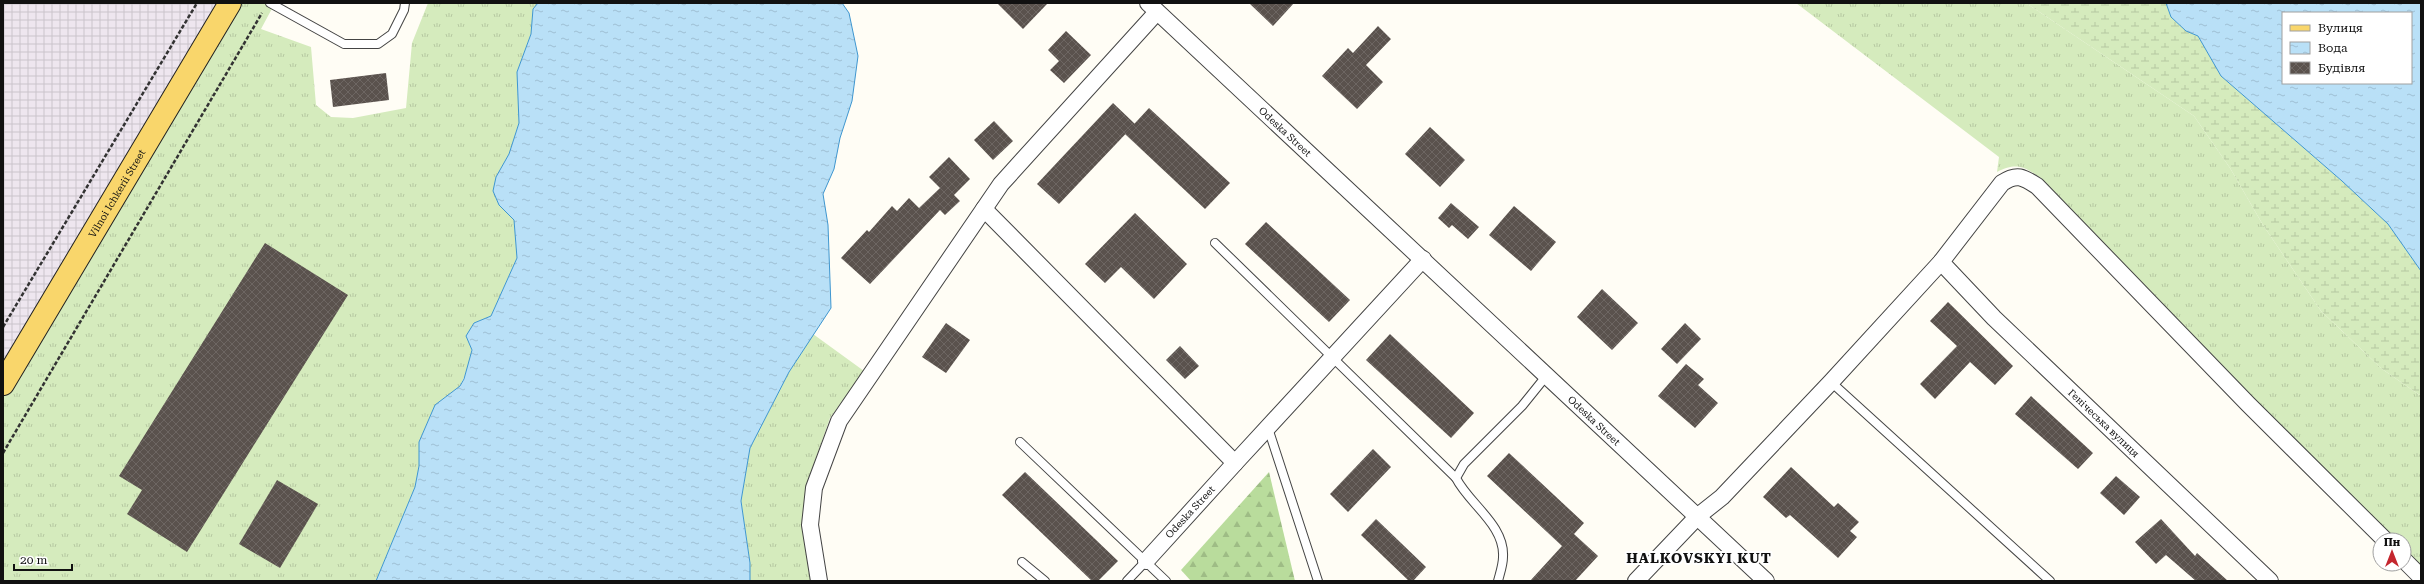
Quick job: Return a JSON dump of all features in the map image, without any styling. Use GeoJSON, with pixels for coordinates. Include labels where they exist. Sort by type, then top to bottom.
{"type":"FeatureCollection","features":[{"type":"Feature","properties":{"kind":"main road","name":"Vilnoi Ichkerii Street"},"geometry":{"type":"LineString","coordinates":[[3,384],[230,3]]}},
{"type":"Feature","properties":{"kind":"street"},"geometry":{"type":"LineString","coordinates":[[819,581],[810,526],[814,488],[839,421],[1001,184],[1153,7]]}},
{"type":"Feature","properties":{"kind":"street","name":"Odeska Street"},"geometry":{"type":"LineString","coordinates":[[1153,7],[1766,581]]}},
{"type":"Feature","properties":{"kind":"street"},"geometry":{"type":"LineString","coordinates":[[1636,581],[1698,516],[1722,497],[1941,262],[2002,183],[2012,177],[2022,176],[2037,186],[2242,398],[2376,532]]}},
{"type":"Feature","properties":{"kind":"street"},"geometry":{"type":"LineString","coordinates":[[984,209],[1235,463]]}},
{"type":"Feature","properties":{"kind":"street","name":"Odeska Street"},"geometry":{"type":"LineString","coordinates":[[1146,561],[1423,259]]}},
{"type":"Feature","properties":{"kind":"street","name":"Генічеська вулиця"},"geometry":{"type":"LineString","coordinates":[[1941,262],[1994,318],[2270,581]]}},
{"type":"Feature","properties":{"kind":"street"},"geometry":{"type":"LineString","coordinates":[[2412,568],[2421,577]]}},
{"type":"Feature","properties":{"kind":"lane"},"geometry":{"type":"LineString","coordinates":[[270,3],[344,44],[378,44],[392,34],[404,10],[405,3]]}},
{"type":"Feature","properties":{"kind":"lane"},"geometry":{"type":"LineString","coordinates":[[1216,243],[1456,478],[1460,487],[1484,513],[1501,541],[1504,556],[1498,581]]}},
{"type":"Feature","properties":{"kind":"lane"},"geometry":{"type":"LineString","coordinates":[[1456,478],[1464,464],[1522,406],[1547,376]]}},
{"type":"Feature","properties":{"kind":"lane"},"geometry":{"type":"LineString","coordinates":[[1830,382],[2050,581]]}},
{"type":"Feature","properties":{"kind":"lane"},"geometry":{"type":"LineString","coordinates":[[1268,428],[1318,581]]}},
{"type":"Feature","properties":{"kind":"lane"},"geometry":{"type":"LineString","coordinates":[[1020,442],[1166,581]]}},
{"type":"Feature","properties":{"kind":"lane"},"geometry":{"type":"LineString","coordinates":[[1127,581],[1146,561]]}},
{"type":"Feature","properties":{"kind":"lane"},"geometry":{"type":"LineString","coordinates":[[1022,562],[1045,581]]}},
{"type":"Feature","properties":{"kind":"path"},"geometry":{"type":"LineString","coordinates":[[3,327],[197,3]]}},
{"type":"Feature","properties":{"kind":"path"},"geometry":{"type":"LineString","coordinates":[[3,453],[264,10]]}},
{"type":"Feature","properties":{"kind":"shaded area"},"geometry":{"type":"Polygon","coordinates":[[[3,3],[230,3],[3,384],[3,3]]]}},
{"type":"Feature","properties":{"kind":"green space"},"geometry":{"type":"Polygon","coordinates":[[[230,3],[275,3],[261,29],[311,47],[316,105],[331,117],[353,118],[406,108],[412,43],[428,3],[538,3],[533,9],[531,34],[517,72],[519,123],[509,154],[496,177],[499,205],[514,220],[517,258],[491,316],[474,323],[470,364],[460,386],[435,405],[419,442],[419,466],[415,487],[376,581],[3,581],[3,384],[230,3]]]}},
{"type":"Feature","properties":{"kind":"green space"},"geometry":{"type":"Polygon","coordinates":[[[1796,3],[2026,3],[2194,116],[2230,168],[2263,225],[2321,311],[2382,369],[2421,396],[2421,566],[2412,557],[2412,532],[2387,532],[2254,398],[2041,178],[2020,167],[2010,167],[1997,172],[1999,157],[1796,3]]]}},
{"type":"Feature","properties":{"kind":"green space"},"geometry":{"type":"Polygon","coordinates":[[[2026,3],[2166,3],[2171,17],[2186,31],[2198,36],[2221,76],[2342,181],[2388,224],[2421,271],[2421,396],[2382,369],[2321,311],[2263,225],[2230,168],[2194,116],[2026,3]]]}},
{"type":"Feature","properties":{"kind":"green space"},"geometry":{"type":"Polygon","coordinates":[[[813,334],[864,371],[830,418],[806,486],[812,581],[750,581],[750,563],[741,501],[750,448],[789,372],[813,334]]]}},
{"type":"Feature","properties":{"kind":"green space"},"geometry":{"type":"Polygon","coordinates":[[[1269,472],[1295,581],[1191,581],[1181,570],[1269,472]]]}},
{"type":"Feature","properties":{"kind":"water"},"geometry":{"type":"Polygon","coordinates":[[[538,3],[842,3],[849,13],[858,56],[852,101],[840,138],[834,169],[823,194],[828,225],[831,308],[789,372],[750,448],[741,501],[750,563],[750,581],[376,581],[415,487],[419,466],[419,442],[435,405],[460,386],[464,379],[472,350],[466,336],[474,323],[491,316],[517,258],[514,220],[499,205],[493,191],[496,177],[509,154],[519,123],[517,72],[531,34],[533,9],[538,3]]]}},
{"type":"Feature","properties":{"kind":"water"},"geometry":{"type":"Polygon","coordinates":[[[2166,3],[2421,3],[2421,271],[2388,224],[2342,181],[2221,76],[2198,36],[2186,31],[2171,17],[2166,3]]]}},
{"type":"Feature","properties":{"kind":"building"},"geometry":{"type":"Polygon","coordinates":[[[997,3],[1048,3],[1023,29],[997,3]]]}},
{"type":"Feature","properties":{"kind":"building"},"geometry":{"type":"Polygon","coordinates":[[[1249,3],[1294,3],[1273,26],[1249,3]]]}},
{"type":"Feature","properties":{"kind":"building"},"geometry":{"type":"Polygon","coordinates":[[[1378,26],[1391,39],[1366,65],[1383,82],[1357,109],[1322,76],[1348,48],[1353,53],[1378,26]]]}},
{"type":"Feature","properties":{"kind":"building"},"geometry":{"type":"Polygon","coordinates":[[[1066,31],[1091,55],[1064,83],[1050,70],[1059,61],[1048,50],[1066,31]]]}},
{"type":"Feature","properties":{"kind":"building"},"geometry":{"type":"Polygon","coordinates":[[[386,73],[389,100],[333,107],[330,80],[386,73]]]}},
{"type":"Feature","properties":{"kind":"building"},"geometry":{"type":"Polygon","coordinates":[[[1113,103],[1135,124],[1059,204],[1037,184],[1113,103]]]}},
{"type":"Feature","properties":{"kind":"building"},"geometry":{"type":"Polygon","coordinates":[[[1149,108],[1230,183],[1205,209],[1125,134],[1149,108]]]}},
{"type":"Feature","properties":{"kind":"building"},"geometry":{"type":"Polygon","coordinates":[[[994,121],[1013,141],[993,160],[974,140],[994,121]]]}},
{"type":"Feature","properties":{"kind":"building"},"geometry":{"type":"Polygon","coordinates":[[[1430,127],[1465,160],[1440,187],[1405,154],[1430,127]]]}},
{"type":"Feature","properties":{"kind":"building"},"geometry":{"type":"Polygon","coordinates":[[[949,157],[970,179],[954,195],[960,201],[945,215],[940,210],[870,284],[841,258],[867,230],[869,232],[892,206],[897,211],[909,198],[919,208],[940,188],[929,177],[949,157]]]}},
{"type":"Feature","properties":{"kind":"building"},"geometry":{"type":"Polygon","coordinates":[[[1451,203],[1479,227],[1468,239],[1452,225],[1449,228],[1438,218],[1451,203]]]}},
{"type":"Feature","properties":{"kind":"building"},"geometry":{"type":"Polygon","coordinates":[[[1514,206],[1556,242],[1531,271],[1489,235],[1514,206]]]}},
{"type":"Feature","properties":{"kind":"building"},"geometry":{"type":"Polygon","coordinates":[[[1135,213],[1187,264],[1154,299],[1121,267],[1105,283],[1085,264],[1135,213]]]}},
{"type":"Feature","properties":{"kind":"building"},"geometry":{"type":"Polygon","coordinates":[[[1266,222],[1350,300],[1329,322],[1245,244],[1266,222]]]}},
{"type":"Feature","properties":{"kind":"building"},"geometry":{"type":"Polygon","coordinates":[[[265,243],[348,295],[187,552],[127,514],[142,490],[119,476],[265,243]]]}},
{"type":"Feature","properties":{"kind":"building"},"geometry":{"type":"Polygon","coordinates":[[[1602,289],[1638,323],[1612,350],[1577,317],[1602,289]]]}},
{"type":"Feature","properties":{"kind":"building"},"geometry":{"type":"Polygon","coordinates":[[[1948,302],[2013,366],[1995,385],[1970,362],[1935,399],[1920,384],[1957,346],[1930,321],[1948,302]]]}},
{"type":"Feature","properties":{"kind":"building"},"geometry":{"type":"Polygon","coordinates":[[[946,323],[970,340],[946,373],[922,357],[946,323]]]}},
{"type":"Feature","properties":{"kind":"building"},"geometry":{"type":"Polygon","coordinates":[[[1685,323],[1701,339],[1677,364],[1661,349],[1685,323]]]}},
{"type":"Feature","properties":{"kind":"building"},"geometry":{"type":"Polygon","coordinates":[[[1390,334],[1474,413],[1451,438],[1366,360],[1390,334]]]}},
{"type":"Feature","properties":{"kind":"building"},"geometry":{"type":"Polygon","coordinates":[[[1180,346],[1199,366],[1185,379],[1166,360],[1180,346]]]}},
{"type":"Feature","properties":{"kind":"building"},"geometry":{"type":"Polygon","coordinates":[[[1686,364],[1704,379],[1698,385],[1718,403],[1695,428],[1658,396],[1686,364]]]}},
{"type":"Feature","properties":{"kind":"building"},"geometry":{"type":"Polygon","coordinates":[[[2031,396],[2093,453],[2078,469],[2015,414],[2031,396]]]}},
{"type":"Feature","properties":{"kind":"building"},"geometry":{"type":"Polygon","coordinates":[[[1373,449],[1391,467],[1348,512],[1330,494],[1373,449]]]}},
{"type":"Feature","properties":{"kind":"building"},"geometry":{"type":"Polygon","coordinates":[[[1509,453],[1584,523],[1574,534],[1598,556],[1575,581],[1530,581],[1562,546],[1487,476],[1509,453]]]}},
{"type":"Feature","properties":{"kind":"building"},"geometry":{"type":"Polygon","coordinates":[[[1791,467],[1834,507],[1838,503],[1859,522],[1850,531],[1857,537],[1838,558],[1790,515],[1786,518],[1763,497],[1791,467]]]}},
{"type":"Feature","properties":{"kind":"building"},"geometry":{"type":"Polygon","coordinates":[[[1025,472],[1118,561],[1098,581],[1092,581],[1002,495],[1025,472]]]}},
{"type":"Feature","properties":{"kind":"building"},"geometry":{"type":"Polygon","coordinates":[[[2116,476],[2140,497],[2124,515],[2100,493],[2116,476]]]}},
{"type":"Feature","properties":{"kind":"building"},"geometry":{"type":"Polygon","coordinates":[[[277,480],[318,504],[280,568],[239,544],[277,480]]]}},
{"type":"Feature","properties":{"kind":"building"},"geometry":{"type":"Polygon","coordinates":[[[1376,519],[1426,567],[1413,581],[1409,581],[1361,535],[1376,519]]]}},
{"type":"Feature","properties":{"kind":"building"},"geometry":{"type":"Polygon","coordinates":[[[2161,519],[2195,556],[2197,553],[2228,581],[2196,581],[2166,555],[2156,564],[2135,542],[2161,519]]]}},
{"type":"Feature","properties":{"kind":"district","name":"HALKOVSKYI KUT"},"geometry":{"type":"Point","coordinates":[1699,558]}}]}
